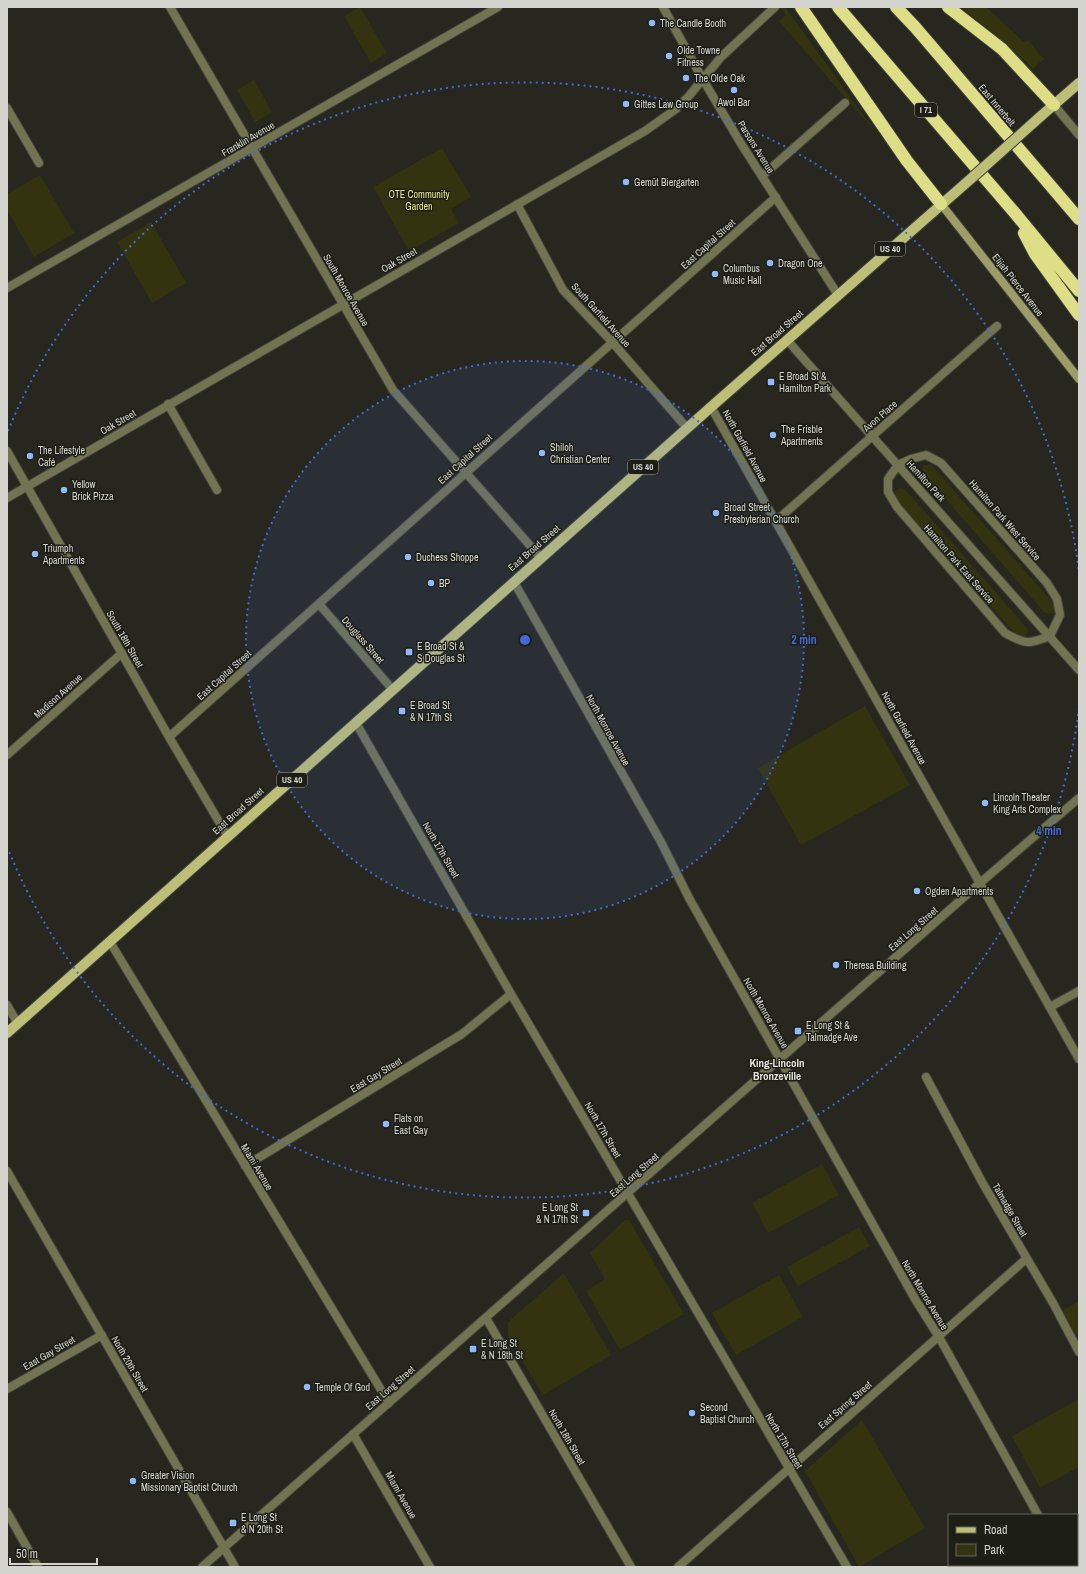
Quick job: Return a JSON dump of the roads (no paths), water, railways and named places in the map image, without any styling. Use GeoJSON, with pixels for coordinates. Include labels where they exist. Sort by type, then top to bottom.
{"type":"FeatureCollection","features":[{"type":"Feature","properties":{"kind":"highway"},"geometry":{"type":"LineString","coordinates":[[801,7],[907,161],[941,204]]}},
{"type":"Feature","properties":{"kind":"highway","name":"I 71"},"geometry":{"type":"LineString","coordinates":[[838,7],[1014,212],[1079,291]]}},
{"type":"Feature","properties":{"kind":"highway","name":"East Innerbelt"},"geometry":{"type":"LineString","coordinates":[[896,7],[915,27],[1079,219]]}},
{"type":"Feature","properties":{"kind":"highway"},"geometry":{"type":"LineString","coordinates":[[948,7],[1002,49],[1054,105]]}},
{"type":"Feature","properties":{"kind":"highway"},"geometry":{"type":"LineString","coordinates":[[1014,212],[1035,254],[1079,315]]}},
{"type":"Feature","properties":{"kind":"main road","name":"East Broad Street"},"geometry":{"type":"LineString","coordinates":[[7,1033],[687,428],[1079,83]]}},
{"type":"Feature","properties":{"kind":"main road","name":"Elijah Pierce Avenue"},"geometry":{"type":"LineString","coordinates":[[941,204],[1079,379]]}},
{"type":"Feature","properties":{"kind":"street","name":"South Monroe Avenue"},"geometry":{"type":"LineString","coordinates":[[170,7],[393,390],[541,558]]}},
{"type":"Feature","properties":{"kind":"street","name":"Franklin Avenue"},"geometry":{"type":"LineString","coordinates":[[7,288],[498,7]]}},
{"type":"Feature","properties":{"kind":"street","name":"Parsons Avenue"},"geometry":{"type":"LineString","coordinates":[[663,7],[702,78],[762,176],[838,295]]}},
{"type":"Feature","properties":{"kind":"street","name":"Oak Street"},"geometry":{"type":"LineString","coordinates":[[7,498],[645,130],[676,109],[689,96],[702,78],[732,45],[775,7]]}},
{"type":"Feature","properties":{"kind":"street"},"geometry":{"type":"LineString","coordinates":[[762,176],[845,103]]}},
{"type":"Feature","properties":{"kind":"street"},"geometry":{"type":"LineString","coordinates":[[1054,105],[1079,135]]}},
{"type":"Feature","properties":{"kind":"street"},"geometry":{"type":"LineString","coordinates":[[7,108],[39,163]]}},
{"type":"Feature","properties":{"kind":"street","name":"East Capital Street"},"geometry":{"type":"LineString","coordinates":[[169,737],[776,197]]}},
{"type":"Feature","properties":{"kind":"street","name":"South Garfield Avenue"},"geometry":{"type":"LineString","coordinates":[[517,204],[564,290],[613,343],[687,428]]}},
{"type":"Feature","properties":{"kind":"street","name":"Avon Place"},"geometry":{"type":"LineString","coordinates":[[776,521],[997,326]]}},
{"type":"Feature","properties":{"kind":"street","name":"Hamilton Park"},"geometry":{"type":"LineString","coordinates":[[787,340],[1079,670]]}},
{"type":"Feature","properties":{"kind":"street"},"geometry":{"type":"LineString","coordinates":[[168,404],[218,490]]}},
{"type":"Feature","properties":{"kind":"street","name":"North Garfield Avenue"},"geometry":{"type":"LineString","coordinates":[[711,407],[1079,1059]]}},
{"type":"Feature","properties":{"kind":"street","name":"South 18th Street"},"geometry":{"type":"LineString","coordinates":[[7,451],[169,737],[228,837]]}},
{"type":"Feature","properties":{"kind":"street","name":"Hamilton Park West Service"},"geometry":{"type":"LineString","coordinates":[[898,465],[911,459],[926,455],[941,463],[1047,583],[1057,599],[1060,615],[1050,636]]}},
{"type":"Feature","properties":{"kind":"street","name":"Hamilton Park East Service"},"geometry":{"type":"LineString","coordinates":[[898,465],[888,479],[888,492],[894,502],[1005,633],[1019,642],[1033,642],[1050,636]]}},
{"type":"Feature","properties":{"kind":"street","name":"North Monroe Avenue"},"geometry":{"type":"LineString","coordinates":[[514,582],[661,842],[689,898],[915,1299],[939,1337],[1037,1514]]}},
{"type":"Feature","properties":{"kind":"street","name":"Douglass Street"},"geometry":{"type":"LineString","coordinates":[[319,604],[393,690]]}},
{"type":"Feature","properties":{"kind":"street","name":"Madison Avenue"},"geometry":{"type":"LineString","coordinates":[[7,754],[122,653]]}},
{"type":"Feature","properties":{"kind":"street","name":"North 17th Street"},"geometry":{"type":"LineString","coordinates":[[356,723],[511,994],[846,1567]]}},
{"type":"Feature","properties":{"kind":"street","name":"East Long Street"},"geometry":{"type":"LineString","coordinates":[[202,1567],[980,883],[1079,798]]}},
{"type":"Feature","properties":{"kind":"street","name":"Miami Avenue"},"geometry":{"type":"LineString","coordinates":[[110,942],[389,1403]]}},
{"type":"Feature","properties":{"kind":"street"},"geometry":{"type":"LineString","coordinates":[[1050,1007],[1079,991]]}},
{"type":"Feature","properties":{"kind":"street","name":"East Gay Street"},"geometry":{"type":"LineString","coordinates":[[245,1166],[462,1034],[511,994]]}},
{"type":"Feature","properties":{"kind":"street"},"geometry":{"type":"LineString","coordinates":[[7,1005],[18,1024]]}},
{"type":"Feature","properties":{"kind":"street","name":"Talmadge Street"},"geometry":{"type":"LineString","coordinates":[[926,1077],[982,1182],[1053,1303],[1079,1352]]}},
{"type":"Feature","properties":{"kind":"street","name":"North 20th Street"},"geometry":{"type":"LineString","coordinates":[[7,1171],[235,1567]]}},
{"type":"Feature","properties":{"kind":"street","name":"East Spring Street"},"geometry":{"type":"LineString","coordinates":[[678,1567],[1026,1259]]}},
{"type":"Feature","properties":{"kind":"street","name":"North 18th Street"},"geometry":{"type":"LineString","coordinates":[[486,1318],[631,1567]]}},
{"type":"Feature","properties":{"kind":"street","name":"East Gay Street"},"geometry":{"type":"LineString","coordinates":[[7,1389],[102,1335]]}},
{"type":"Feature","properties":{"kind":"street","name":"Miami Avenue"},"geometry":{"type":"LineString","coordinates":[[353,1434],[430,1567]]}},
{"type":"Feature","properties":{"kind":"street"},"geometry":{"type":"LineString","coordinates":[[7,1512],[38,1567]]}},
{"type":"Feature","properties":{"kind":"place","name":"The Candle Booth"},"geometry":{"type":"Point","coordinates":[652,23]}},
{"type":"Feature","properties":{"kind":"place","name":"Olde Towne Fitness"},"geometry":{"type":"Point","coordinates":[669,56]}},
{"type":"Feature","properties":{"kind":"place","name":"The Olde Oak"},"geometry":{"type":"Point","coordinates":[686,78]}},
{"type":"Feature","properties":{"kind":"place","name":"Awol Bar"},"geometry":{"type":"Point","coordinates":[734,90]}},
{"type":"Feature","properties":{"kind":"place","name":"Gittes Law Group"},"geometry":{"type":"Point","coordinates":[626,104]}},
{"type":"Feature","properties":{"kind":"place","name":"Gemüt Biergarten"},"geometry":{"type":"Point","coordinates":[626,182]}},
{"type":"Feature","properties":{"kind":"place","name":"Dragon One"},"geometry":{"type":"Point","coordinates":[770,263]}},
{"type":"Feature","properties":{"kind":"place","name":"Columbus Music Hall"},"geometry":{"type":"Point","coordinates":[715,274]}},
{"type":"Feature","properties":{"kind":"place","name":"E Broad St & Hamilton Park"},"geometry":{"type":"Point","coordinates":[771,382]}},
{"type":"Feature","properties":{"kind":"place","name":"The Frisble Apartments"},"geometry":{"type":"Point","coordinates":[773,435]}},
{"type":"Feature","properties":{"kind":"place","name":"Shiloh Christian Center"},"geometry":{"type":"Point","coordinates":[542,453]}},
{"type":"Feature","properties":{"kind":"place","name":"The Lifestyle Café"},"geometry":{"type":"Point","coordinates":[30,456]}},
{"type":"Feature","properties":{"kind":"place","name":"Yellow Brick Pizza"},"geometry":{"type":"Point","coordinates":[64,490]}},
{"type":"Feature","properties":{"kind":"place","name":"Broad Street Presbyterian Church"},"geometry":{"type":"Point","coordinates":[716,513]}},
{"type":"Feature","properties":{"kind":"place","name":"Triumph Apartments"},"geometry":{"type":"Point","coordinates":[35,554]}},
{"type":"Feature","properties":{"kind":"place","name":"Duchess Shoppe"},"geometry":{"type":"Point","coordinates":[408,557]}},
{"type":"Feature","properties":{"kind":"place","name":"BP"},"geometry":{"type":"Point","coordinates":[431,583]}},
{"type":"Feature","properties":{"kind":"place","name":"E Broad St & S Douglas St"},"geometry":{"type":"Point","coordinates":[409,652]}},
{"type":"Feature","properties":{"kind":"place","name":"E Broad St & N 17th St"},"geometry":{"type":"Point","coordinates":[402,711]}},
{"type":"Feature","properties":{"kind":"place","name":"Lincoln Theater King Arts Complex"},"geometry":{"type":"Point","coordinates":[985,803]}},
{"type":"Feature","properties":{"kind":"place","name":"Ogden Apartments"},"geometry":{"type":"Point","coordinates":[917,891]}},
{"type":"Feature","properties":{"kind":"place","name":"Theresa Building"},"geometry":{"type":"Point","coordinates":[836,965]}},
{"type":"Feature","properties":{"kind":"place","name":"E Long St & Talmadge Ave"},"geometry":{"type":"Point","coordinates":[798,1031]}},
{"type":"Feature","properties":{"kind":"place","name":"Flats on East Gay"},"geometry":{"type":"Point","coordinates":[386,1124]}},
{"type":"Feature","properties":{"kind":"place","name":"E Long St & N 17th St"},"geometry":{"type":"Point","coordinates":[586,1213]}},
{"type":"Feature","properties":{"kind":"place","name":"E Long St & N 18th St"},"geometry":{"type":"Point","coordinates":[473,1349]}},
{"type":"Feature","properties":{"kind":"place","name":"Temple Of God"},"geometry":{"type":"Point","coordinates":[307,1387]}},
{"type":"Feature","properties":{"kind":"place","name":"Second Baptist Church"},"geometry":{"type":"Point","coordinates":[692,1413]}},
{"type":"Feature","properties":{"kind":"place","name":"Greater Vision Missionary Baptist Church"},"geometry":{"type":"Point","coordinates":[133,1481]}},
{"type":"Feature","properties":{"kind":"place","name":"E Long St & N 20th St"},"geometry":{"type":"Point","coordinates":[233,1523]}},
{"type":"Feature","properties":{"kind":"district","name":"King-Lincoln Bronzeville"},"geometry":{"type":"Point","coordinates":[777,1069]}},
{"type":"Feature","properties":{"kind":"park label","name":"OTE Community Garden"},"geometry":{"type":"Point","coordinates":[419,200]}}]}
